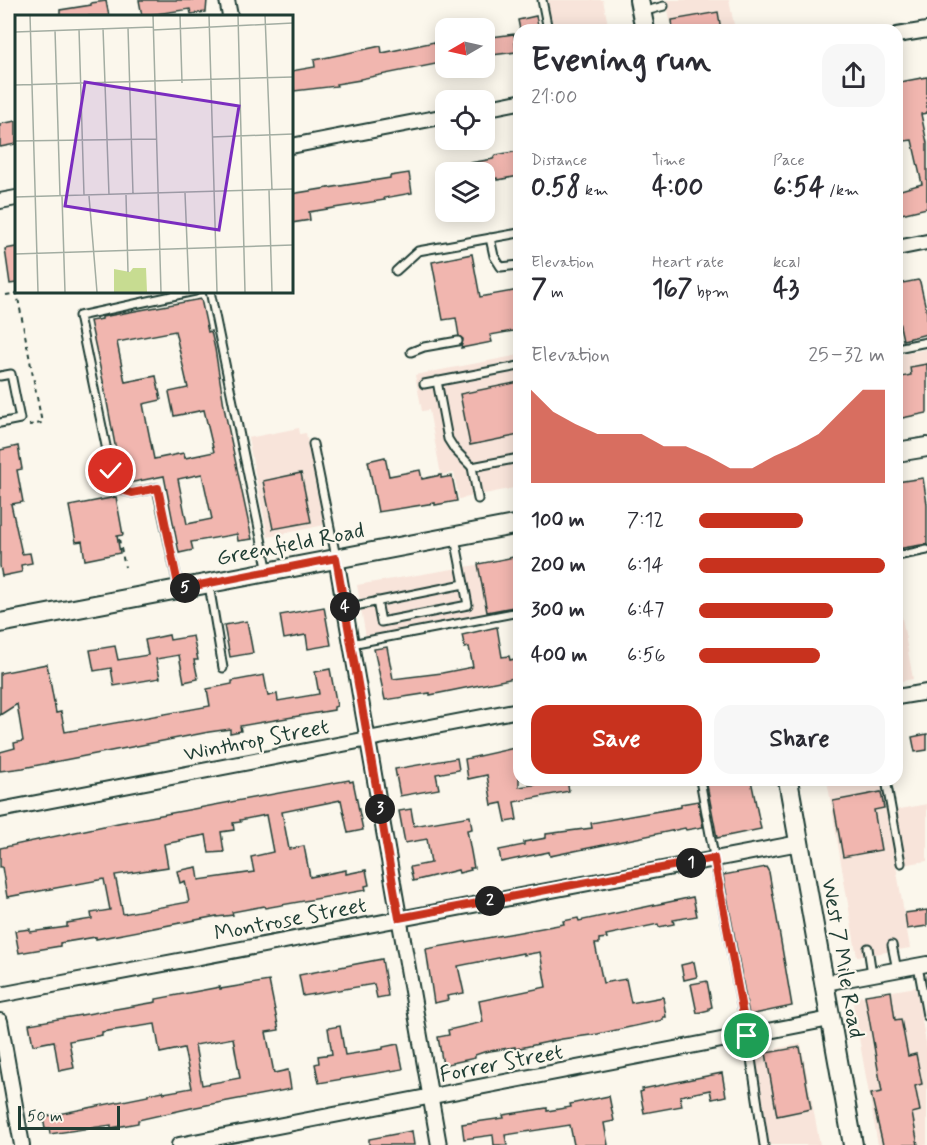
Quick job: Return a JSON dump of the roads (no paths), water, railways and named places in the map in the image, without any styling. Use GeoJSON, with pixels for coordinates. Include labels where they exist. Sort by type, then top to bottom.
{"type":"FeatureCollection","features":[{"type":"Feature","properties":{"kind":"main road"},"geometry":{"type":"LineString","coordinates":[[903,451],[927,447]]}},
{"type":"Feature","properties":{"kind":"main road","name":"Greenfield Road"},"geometry":{"type":"LineString","coordinates":[[0,623],[513,525]]}},
{"type":"Feature","properties":{"kind":"main road","name":"West 7 Mile Road"},"geometry":{"type":"LineString","coordinates":[[789,786],[853,1145]]}},
{"type":"Feature","properties":{"kind":"street"},"geometry":{"type":"LineString","coordinates":[[227,0],[230,15]]}},
{"type":"Feature","properties":{"kind":"street"},"geometry":{"type":"LineString","coordinates":[[903,34],[927,30]]}},
{"type":"Feature","properties":{"kind":"street"},"geometry":{"type":"LineString","coordinates":[[495,107],[513,103]]}},
{"type":"Feature","properties":{"kind":"street"},"geometry":{"type":"LineString","coordinates":[[292,146],[435,118]]}},
{"type":"Feature","properties":{"kind":"street"},"geometry":{"type":"LineString","coordinates":[[0,201],[15,198]]}},
{"type":"Feature","properties":{"kind":"street"},"geometry":{"type":"LineString","coordinates":[[903,247],[927,242]]}},
{"type":"Feature","properties":{"kind":"street"},"geometry":{"type":"LineString","coordinates":[[336,558],[439,1145]]}},
{"type":"Feature","properties":{"kind":"street"},"geometry":{"type":"LineString","coordinates":[[903,697],[927,692]]}},
{"type":"Feature","properties":{"kind":"street","name":"Winthrop Street"},"geometry":{"type":"LineString","coordinates":[[0,810],[513,712]]}},
{"type":"Feature","properties":{"kind":"street","name":"Montrose Street"},"geometry":{"type":"LineString","coordinates":[[0,995],[799,843]]}},
{"type":"Feature","properties":{"kind":"street"},"geometry":{"type":"LineString","coordinates":[[825,983],[923,965]]}},
{"type":"Feature","properties":{"kind":"street","name":"Forrer Street"},"geometry":{"type":"LineString","coordinates":[[179,1145],[830,1019]]}},
{"type":"Feature","properties":{"kind":"street"},"geometry":{"type":"LineString","coordinates":[[0,1021],[22,1145]]}},
{"type":"Feature","properties":{"kind":"lane"},"geometry":{"type":"LineString","coordinates":[[542,0],[547,24]]}},
{"type":"Feature","properties":{"kind":"lane"},"geometry":{"type":"LineString","coordinates":[[642,14],[664,6]]}},
{"type":"Feature","properties":{"kind":"lane"},"geometry":{"type":"LineString","coordinates":[[396,271],[418,251],[513,234]]}},
{"type":"Feature","properties":{"kind":"lane"},"geometry":{"type":"LineString","coordinates":[[490,238],[494,256],[501,267],[513,266]]}},
{"type":"Feature","properties":{"kind":"lane"},"geometry":{"type":"LineString","coordinates":[[179,589],[158,488],[132,493],[121,490],[111,471],[80,316],[190,292]]}},
{"type":"Feature","properties":{"kind":"lane"},"geometry":{"type":"LineString","coordinates":[[210,292],[268,572]]}},
{"type":"Feature","properties":{"kind":"lane"},"geometry":{"type":"LineString","coordinates":[[411,352],[424,347],[458,341]]}},
{"type":"Feature","properties":{"kind":"lane"},"geometry":{"type":"LineString","coordinates":[[903,347],[927,342]]}},
{"type":"Feature","properties":{"kind":"lane"},"geometry":{"type":"LineString","coordinates":[[424,384],[513,367]]}},
{"type":"Feature","properties":{"kind":"lane"},"geometry":{"type":"LineString","coordinates":[[0,376],[11,374],[20,419],[0,423]]}},
{"type":"Feature","properties":{"kind":"lane"},"geometry":{"type":"LineString","coordinates":[[437,381],[448,439],[455,450],[472,467],[478,499]]}},
{"type":"Feature","properties":{"kind":"lane"},"geometry":{"type":"LineString","coordinates":[[313,444],[336,558]]}},
{"type":"Feature","properties":{"kind":"lane"},"geometry":{"type":"LineString","coordinates":[[472,467],[513,459]]}},
{"type":"Feature","properties":{"kind":"lane"},"geometry":{"type":"LineString","coordinates":[[377,601],[381,622],[468,605],[454,536]]}},
{"type":"Feature","properties":{"kind":"lane"},"geometry":{"type":"LineString","coordinates":[[903,555],[927,550]]}},
{"type":"Feature","properties":{"kind":"lane"},"geometry":{"type":"LineString","coordinates":[[209,583],[223,668]]}},
{"type":"Feature","properties":{"kind":"lane"},"geometry":{"type":"LineString","coordinates":[[345,608],[464,584]]}},
{"type":"Feature","properties":{"kind":"lane"},"geometry":{"type":"LineString","coordinates":[[351,644],[513,613]]}},
{"type":"Feature","properties":{"kind":"lane"},"geometry":{"type":"LineString","coordinates":[[701,786],[747,1036],[764,1145]]}},
{"type":"Feature","properties":{"kind":"lane"},"geometry":{"type":"LineString","coordinates":[[887,786],[901,863]]}},
{"type":"Feature","properties":{"kind":"lane"},"geometry":{"type":"LineString","coordinates":[[892,945],[897,970]]}},
{"type":"Feature","properties":{"kind":"lane"},"geometry":{"type":"LineString","coordinates":[[868,948],[872,974]]}},
{"type":"Feature","properties":{"kind":"lane"},"geometry":{"type":"LineString","coordinates":[[923,965],[927,1016]]}}]}
